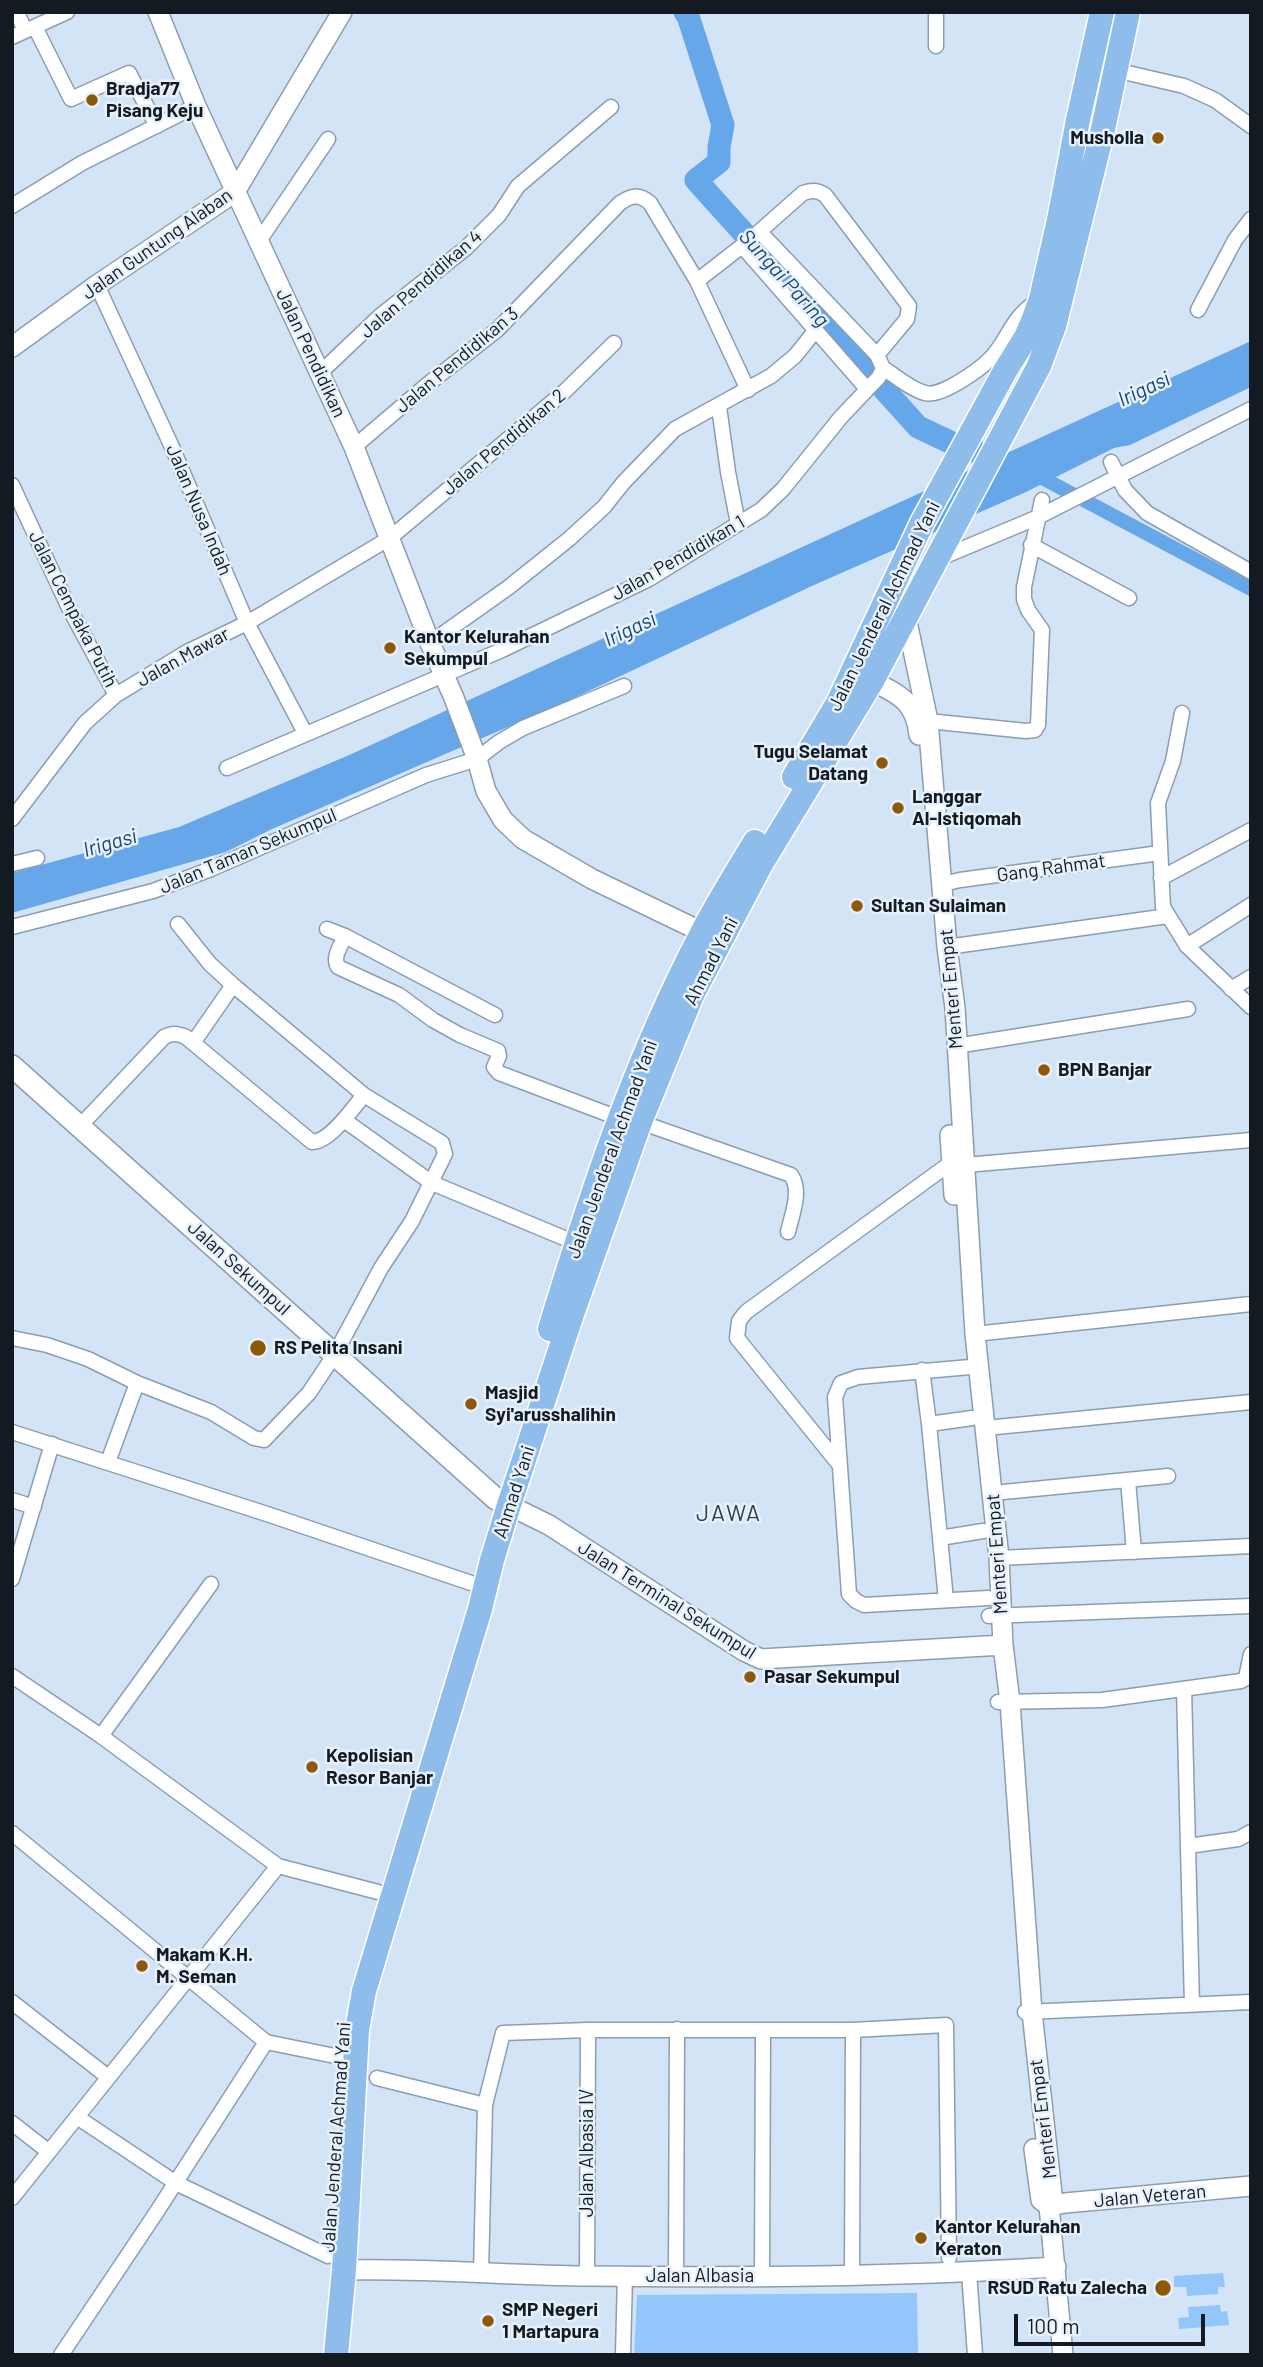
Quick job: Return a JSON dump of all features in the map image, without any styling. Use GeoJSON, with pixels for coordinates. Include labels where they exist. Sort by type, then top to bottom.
{"type":"FeatureCollection","features":[{"type":"Feature","properties":{"kind":"highway","name":"Jalan Jenderal Achmad Yani"},"geometry":{"type":"LineString","coordinates":[[796,790],[922,523],[1026,337],[1041,299],[1102,12]]}},
{"type":"Feature","properties":{"kind":"highway"},"geometry":{"type":"LineString","coordinates":[[1115,70],[1128,12]]}},
{"type":"Feature","properties":{"kind":"highway","name":"Ahmad Yani"},"geometry":{"type":"LineString","coordinates":[[343,2137],[364,1991],[415,1828],[503,1502],[572,1314],[631,1120],[692,995],[761,864],[778,820],[872,681],[1039,366],[1054,326],[1115,70]]}},
{"type":"Feature","properties":{"kind":"highway","name":"Jalan Jenderal Achmad Yani"},"geometry":{"type":"LineString","coordinates":[[321,2355],[336,2263],[343,2137],[340,2057],[357,1957],[471,1583],[503,1502],[576,1243],[631,1120],[664,1010],[702,932],[778,820]]}},
{"type":"Feature","properties":{"kind":"highway"},"geometry":{"type":"LineString","coordinates":[[336,2263],[336,2355]]}},
{"type":"Feature","properties":{"kind":"main road","name":"Jalan Sekumpul"},"geometry":{"type":"LineString","coordinates":[[13,1067],[503,1502]]}},
{"type":"Feature","properties":{"kind":"street"},"geometry":{"type":"LineString","coordinates":[[17,12],[24,32],[71,99],[129,73],[157,125]]}},
{"type":"Feature","properties":{"kind":"street"},"geometry":{"type":"LineString","coordinates":[[24,32],[67,12]]}},
{"type":"Feature","properties":{"kind":"street","name":"Jalan Pendidikan"},"geometry":{"type":"LineString","coordinates":[[158,12],[196,106],[354,447],[454,698],[486,791],[503,820],[523,839],[592,878],[702,932]]}},
{"type":"Feature","properties":{"kind":"street","name":"Jalan Guntung Alaban"},"geometry":{"type":"LineString","coordinates":[[12,347],[97,285],[235,192],[342,12]]}},
{"type":"Feature","properties":{"kind":"street"},"geometry":{"type":"LineString","coordinates":[[936,12],[936,46]]}},
{"type":"Feature","properties":{"kind":"street"},"geometry":{"type":"LineString","coordinates":[[1115,70],[1184,86],[1215,100],[1251,126]]}},
{"type":"Feature","properties":{"kind":"street"},"geometry":{"type":"LineString","coordinates":[[12,206],[82,163],[196,106]]}},
{"type":"Feature","properties":{"kind":"street","name":"Jalan Pendidikan 4"},"geometry":{"type":"LineString","coordinates":[[320,373],[380,316],[466,248],[499,215],[518,186],[611,107]]}},
{"type":"Feature","properties":{"kind":"street"},"geometry":{"type":"LineString","coordinates":[[258,241],[328,139]]}},
{"type":"Feature","properties":{"kind":"street","name":"Jalan Pendidikan 1"},"geometry":{"type":"LineString","coordinates":[[226,768],[443,676],[649,579],[761,510],[783,489],[876,375],[907,319],[909,306],[825,195],[810,190],[697,281]]}},
{"type":"Feature","properties":{"kind":"street","name":"Jalan Pendidikan 3"},"geometry":{"type":"LineString","coordinates":[[354,447],[497,330],[570,255],[583,238],[629,197],[642,197],[650,203],[697,281]]}},
{"type":"Feature","properties":{"kind":"street"},"geometry":{"type":"LineString","coordinates":[[1198,310],[1236,240],[1251,219]]}},
{"type":"Feature","properties":{"kind":"street"},"geometry":{"type":"LineString","coordinates":[[749,240],[815,331],[876,375],[922,393],[929,394],[946,389],[990,359],[1020,314],[1041,299]]}},
{"type":"Feature","properties":{"kind":"street"},"geometry":{"type":"LineString","coordinates":[[749,240],[876,375]]}},
{"type":"Feature","properties":{"kind":"street"},"geometry":{"type":"LineString","coordinates":[[697,281],[748,390]]}},
{"type":"Feature","properties":{"kind":"street","name":"Jalan Nusa Indah"},"geometry":{"type":"LineString","coordinates":[[97,285],[172,447],[247,623],[305,733]]}},
{"type":"Feature","properties":{"kind":"street"},"geometry":{"type":"LineString","coordinates":[[430,643],[509,587],[569,539],[604,507],[645,459],[676,429],[771,376],[795,356],[815,331]]}},
{"type":"Feature","properties":{"kind":"street","name":"Jalan Pendidikan 2"},"geometry":{"type":"LineString","coordinates":[[390,538],[564,392],[614,342]]}},
{"type":"Feature","properties":{"kind":"street"},"geometry":{"type":"LineString","coordinates":[[719,407],[738,524]]}},
{"type":"Feature","properties":{"kind":"street"},"geometry":{"type":"LineString","coordinates":[[938,559],[1037,518],[1251,409]]}},
{"type":"Feature","properties":{"kind":"street"},"geometry":{"type":"LineString","coordinates":[[1111,462],[1125,491],[1147,513],[1251,572]]}},
{"type":"Feature","properties":{"kind":"street","name":"Jalan Cempaka Putih"},"geometry":{"type":"LineString","coordinates":[[12,485],[69,608],[116,695]]}},
{"type":"Feature","properties":{"kind":"street"},"geometry":{"type":"LineString","coordinates":[[872,681],[894,691],[921,717],[1035,730],[1038,725],[1042,629],[1028,610],[1024,599],[1024,586],[1041,500]]}},
{"type":"Feature","properties":{"kind":"street","name":"Jalan Mawar"},"geometry":{"type":"LineString","coordinates":[[12,818],[85,723],[116,695],[187,652],[247,623],[390,538]]}},
{"type":"Feature","properties":{"kind":"street"},"geometry":{"type":"LineString","coordinates":[[1031,545],[1129,598]]}},
{"type":"Feature","properties":{"kind":"street","name":"Menteri Empat"},"geometry":{"type":"LineString","coordinates":[[906,617],[921,717],[937,884],[977,1425]]}},
{"type":"Feature","properties":{"kind":"street","name":"Jalan Taman Sekumpul"},"geometry":{"type":"LineString","coordinates":[[12,928],[153,891],[211,869],[475,753],[523,728],[624,686]]}},
{"type":"Feature","properties":{"kind":"street"},"geometry":{"type":"LineString","coordinates":[[1182,713],[1173,761],[1158,803],[1163,907],[1187,946],[1251,1007]]}},
{"type":"Feature","properties":{"kind":"street"},"geometry":{"type":"LineString","coordinates":[[1161,878],[1251,830]]}},
{"type":"Feature","properties":{"kind":"street","name":"Gang Rahmat"},"geometry":{"type":"LineString","coordinates":[[937,884],[1160,853]]}},
{"type":"Feature","properties":{"kind":"street"},"geometry":{"type":"LineString","coordinates":[[12,864],[37,858]]}},
{"type":"Feature","properties":{"kind":"street"},"geometry":{"type":"LineString","coordinates":[[1187,946],[1251,905]]}},
{"type":"Feature","properties":{"kind":"street"},"geometry":{"type":"LineString","coordinates":[[943,956],[1168,916]]}},
{"type":"Feature","properties":{"kind":"street"},"geometry":{"type":"LineString","coordinates":[[12,1338],[47,1345],[88,1359],[211,1412],[254,1438],[264,1440],[309,1393],[335,1354],[381,1268],[412,1221],[445,1154],[442,1143],[364,1095],[233,985],[210,964],[178,923]]}},
{"type":"Feature","properties":{"kind":"street"},"geometry":{"type":"LineString","coordinates":[[327,929],[495,1015]]}},
{"type":"Feature","properties":{"kind":"street"},"geometry":{"type":"LineString","coordinates":[[345,936],[335,957],[338,967],[399,995],[433,1020],[460,1035],[494,1048],[499,1056],[494,1067],[499,1073],[791,1175],[796,1182],[796,1192],[788,1232]]}},
{"type":"Feature","properties":{"kind":"street"},"geometry":{"type":"LineString","coordinates":[[1231,989],[1251,977]]}},
{"type":"Feature","properties":{"kind":"street"},"geometry":{"type":"LineString","coordinates":[[193,1043],[233,985]]}},
{"type":"Feature","properties":{"kind":"street"},"geometry":{"type":"LineString","coordinates":[[950,1046],[1188,1009]]}},
{"type":"Feature","properties":{"kind":"street"},"geometry":{"type":"LineString","coordinates":[[80,1126],[164,1037],[179,1034],[308,1140],[316,1143],[344,1120],[364,1095]]}},
{"type":"Feature","properties":{"kind":"street"},"geometry":{"type":"LineString","coordinates":[[344,1120],[432,1183],[576,1243]]}},
{"type":"Feature","properties":{"kind":"street"},"geometry":{"type":"LineString","coordinates":[[838,1463],[737,1338],[739,1321],[746,1312],[959,1163],[1251,1140]]}},
{"type":"Feature","properties":{"kind":"street"},"geometry":{"type":"LineString","coordinates":[[971,1335],[1251,1304]]}},
{"type":"Feature","properties":{"kind":"street","name":"Menteri Empat"},"geometry":{"type":"LineString","coordinates":[[971,1335],[970,1367],[977,1425],[986,1493],[999,1558],[993,1610]]}},
{"type":"Feature","properties":{"kind":"street"},"geometry":{"type":"LineString","coordinates":[[970,1367],[858,1377],[841,1383],[835,1397],[838,1463],[849,1594],[856,1601],[864,1605],[946,1600],[993,1610],[1251,1606]]}},
{"type":"Feature","properties":{"kind":"street"},"geometry":{"type":"LineString","coordinates":[[922,1370],[946,1600]]}},
{"type":"Feature","properties":{"kind":"street"},"geometry":{"type":"LineString","coordinates":[[108,1462],[137,1382]]}},
{"type":"Feature","properties":{"kind":"street"},"geometry":{"type":"LineString","coordinates":[[929,1424],[977,1425],[1251,1402]]}},
{"type":"Feature","properties":{"kind":"street"},"geometry":{"type":"LineString","coordinates":[[12,1432],[471,1583]]}},
{"type":"Feature","properties":{"kind":"street"},"geometry":{"type":"LineString","coordinates":[[13,1575],[52,1444]]}},
{"type":"Feature","properties":{"kind":"street"},"geometry":{"type":"LineString","coordinates":[[986,1493],[1168,1476]]}},
{"type":"Feature","properties":{"kind":"street"},"geometry":{"type":"LineString","coordinates":[[1128,1480],[1134,1552]]}},
{"type":"Feature","properties":{"kind":"street","name":"Menteri Empat"},"geometry":{"type":"LineString","coordinates":[[986,1493],[983,1531],[1004,1702],[1028,2012],[1052,2194],[1049,2206],[1063,2355]]}},
{"type":"Feature","properties":{"kind":"street"},"geometry":{"type":"LineString","coordinates":[[12,1500],[34,1507]]}},
{"type":"Feature","properties":{"kind":"street","name":"Jalan Terminal Sekumpul"},"geometry":{"type":"LineString","coordinates":[[503,1502],[549,1525],[744,1651],[761,1659],[996,1645]]}},
{"type":"Feature","properties":{"kind":"street"},"geometry":{"type":"LineString","coordinates":[[940,1538],[983,1531]]}},
{"type":"Feature","properties":{"kind":"street"},"geometry":{"type":"LineString","coordinates":[[999,1558],[1251,1546]]}},
{"type":"Feature","properties":{"kind":"street"},"geometry":{"type":"LineString","coordinates":[[102,1735],[211,1584]]}},
{"type":"Feature","properties":{"kind":"street"},"geometry":{"type":"LineString","coordinates":[[1004,1702],[1102,1700],[1241,1681],[1246,1678],[1251,1654]]}},
{"type":"Feature","properties":{"kind":"street"},"geometry":{"type":"LineString","coordinates":[[12,1676],[102,1735],[278,1866],[378,1892]]}},
{"type":"Feature","properties":{"kind":"street"},"geometry":{"type":"LineString","coordinates":[[1184,1689],[1192,2005]]}},
{"type":"Feature","properties":{"kind":"street"},"geometry":{"type":"LineString","coordinates":[[1188,1846],[1238,1839],[1251,1832]]}},
{"type":"Feature","properties":{"kind":"street"},"geometry":{"type":"LineString","coordinates":[[12,1833],[266,2042],[340,2057]]}},
{"type":"Feature","properties":{"kind":"street"},"geometry":{"type":"LineString","coordinates":[[12,2198],[278,1866]]}},
{"type":"Feature","properties":{"kind":"street"},"geometry":{"type":"LineString","coordinates":[[1028,2012],[1251,2001]]}},
{"type":"Feature","properties":{"kind":"street"},"geometry":{"type":"LineString","coordinates":[[12,2002],[108,2077]]}},
{"type":"Feature","properties":{"kind":"street"},"geometry":{"type":"LineString","coordinates":[[481,2274],[485,2105],[503,2033],[588,2030],[853,2030],[946,2025],[949,2258]]}},
{"type":"Feature","properties":{"kind":"street"},"geometry":{"type":"LineString","coordinates":[[676,2276],[677,2029]]}},
{"type":"Feature","properties":{"kind":"street","name":"Jalan Albasia IV"},"geometry":{"type":"LineString","coordinates":[[587,2276],[588,2030]]}},
{"type":"Feature","properties":{"kind":"street"},"geometry":{"type":"LineString","coordinates":[[852,2274],[853,2030]]}},
{"type":"Feature","properties":{"kind":"street"},"geometry":{"type":"LineString","coordinates":[[762,2276],[763,2031]]}},
{"type":"Feature","properties":{"kind":"street"},"geometry":{"type":"LineString","coordinates":[[61,2355],[266,2042]]}},
{"type":"Feature","properties":{"kind":"street"},"geometry":{"type":"LineString","coordinates":[[377,2078],[485,2105]]}},
{"type":"Feature","properties":{"kind":"street"},"geometry":{"type":"LineString","coordinates":[[77,2117],[176,2183],[336,2263]]}},
{"type":"Feature","properties":{"kind":"street"},"geometry":{"type":"LineString","coordinates":[[12,2123],[49,2152]]}},
{"type":"Feature","properties":{"kind":"street","name":"Jalan Veteran"},"geometry":{"type":"LineString","coordinates":[[1049,2206],[1251,2186]]}},
{"type":"Feature","properties":{"kind":"street","name":"Jalan Albasia"},"geometry":{"type":"LineString","coordinates":[[336,2263],[481,2274],[587,2276],[762,2276],[969,2272],[1056,2267]]}},
{"type":"Feature","properties":{"kind":"street"},"geometry":{"type":"LineString","coordinates":[[969,2272],[975,2355]]}},
{"type":"Feature","properties":{"kind":"street"},"geometry":{"type":"LineString","coordinates":[[623,2355],[625,2276]]}},
{"type":"Feature","properties":{"kind":"shaded area"},"geometry":{"type":"Polygon","coordinates":[[[1223,2273],[1225,2287],[1218,2287],[1218,2294],[1187,2296],[1186,2287],[1174,2287],[1174,2276],[1223,2273]]]}},
{"type":"Feature","properties":{"kind":"shaded area"},"geometry":{"type":"Polygon","coordinates":[[[917,2293],[918,2355],[634,2355],[637,2295],[917,2293]]]}},
{"type":"Feature","properties":{"kind":"shaded area"},"geometry":{"type":"Polygon","coordinates":[[[1220,2305],[1221,2312],[1227,2311],[1229,2325],[1179,2329],[1178,2318],[1189,2317],[1188,2307],[1220,2305]]]}},
{"type":"Feature","properties":{"kind":"water","name":"Irigasi"},"geometry":{"type":"Polygon","coordinates":[[[1251,341],[1251,387],[1130,445],[1114,448],[1026,492],[814,585],[561,704],[272,829],[226,852],[12,913],[12,873],[179,827],[347,756],[1251,341]]]}},
{"type":"Feature","properties":{"kind":"waterway","name":"Sungai Paring"},"geometry":{"type":"LineString","coordinates":[[685,12],[723,125],[719,162],[696,180],[918,427],[1009,464]]}},
{"type":"Feature","properties":{"kind":"waterway"},"geometry":{"type":"LineString","coordinates":[[1033,473],[1251,589]]}},
{"type":"Feature","properties":{"kind":"place","name":"Bradja77 Pisang Keju"},"geometry":{"type":"Point","coordinates":[92,100]}},
{"type":"Feature","properties":{"kind":"place","name":"Musholla"},"geometry":{"type":"Point","coordinates":[1158,138]}},
{"type":"Feature","properties":{"kind":"place","name":"Kantor Kelurahan Sekumpul"},"geometry":{"type":"Point","coordinates":[390,648]}},
{"type":"Feature","properties":{"kind":"place","name":"Tugu Selamat Datang"},"geometry":{"type":"Point","coordinates":[882,763]}},
{"type":"Feature","properties":{"kind":"place","name":"Langgar Al-Istiqomah"},"geometry":{"type":"Point","coordinates":[898,808]}},
{"type":"Feature","properties":{"kind":"place","name":"Sultan Sulaiman"},"geometry":{"type":"Point","coordinates":[857,906]}},
{"type":"Feature","properties":{"kind":"place","name":"BPN Banjar"},"geometry":{"type":"Point","coordinates":[1044,1070]}},
{"type":"Feature","properties":{"kind":"place","name":"RS Pelita Insani"},"geometry":{"type":"Point","coordinates":[258,1348]}},
{"type":"Feature","properties":{"kind":"place","name":"Masjid Syi'arusshalihin"},"geometry":{"type":"Point","coordinates":[471,1404]}},
{"type":"Feature","properties":{"kind":"place","name":"Pasar Sekumpul"},"geometry":{"type":"Point","coordinates":[750,1677]}},
{"type":"Feature","properties":{"kind":"place","name":"Kepolisian Resor Banjar"},"geometry":{"type":"Point","coordinates":[312,1767]}},
{"type":"Feature","properties":{"kind":"place","name":"Makam K.H. M. Seman"},"geometry":{"type":"Point","coordinates":[142,1966]}},
{"type":"Feature","properties":{"kind":"place","name":"Kantor Kelurahan Keraton"},"geometry":{"type":"Point","coordinates":[921,2238]}},
{"type":"Feature","properties":{"kind":"place","name":"RSUD Ratu Zalecha"},"geometry":{"type":"Point","coordinates":[1163,2288]}},
{"type":"Feature","properties":{"kind":"place","name":"SMP Negeri 1 Martapura"},"geometry":{"type":"Point","coordinates":[488,2321]}},
{"type":"Feature","properties":{"kind":"district","name":"JAWA"},"geometry":{"type":"Point","coordinates":[729,1513]}}]}
